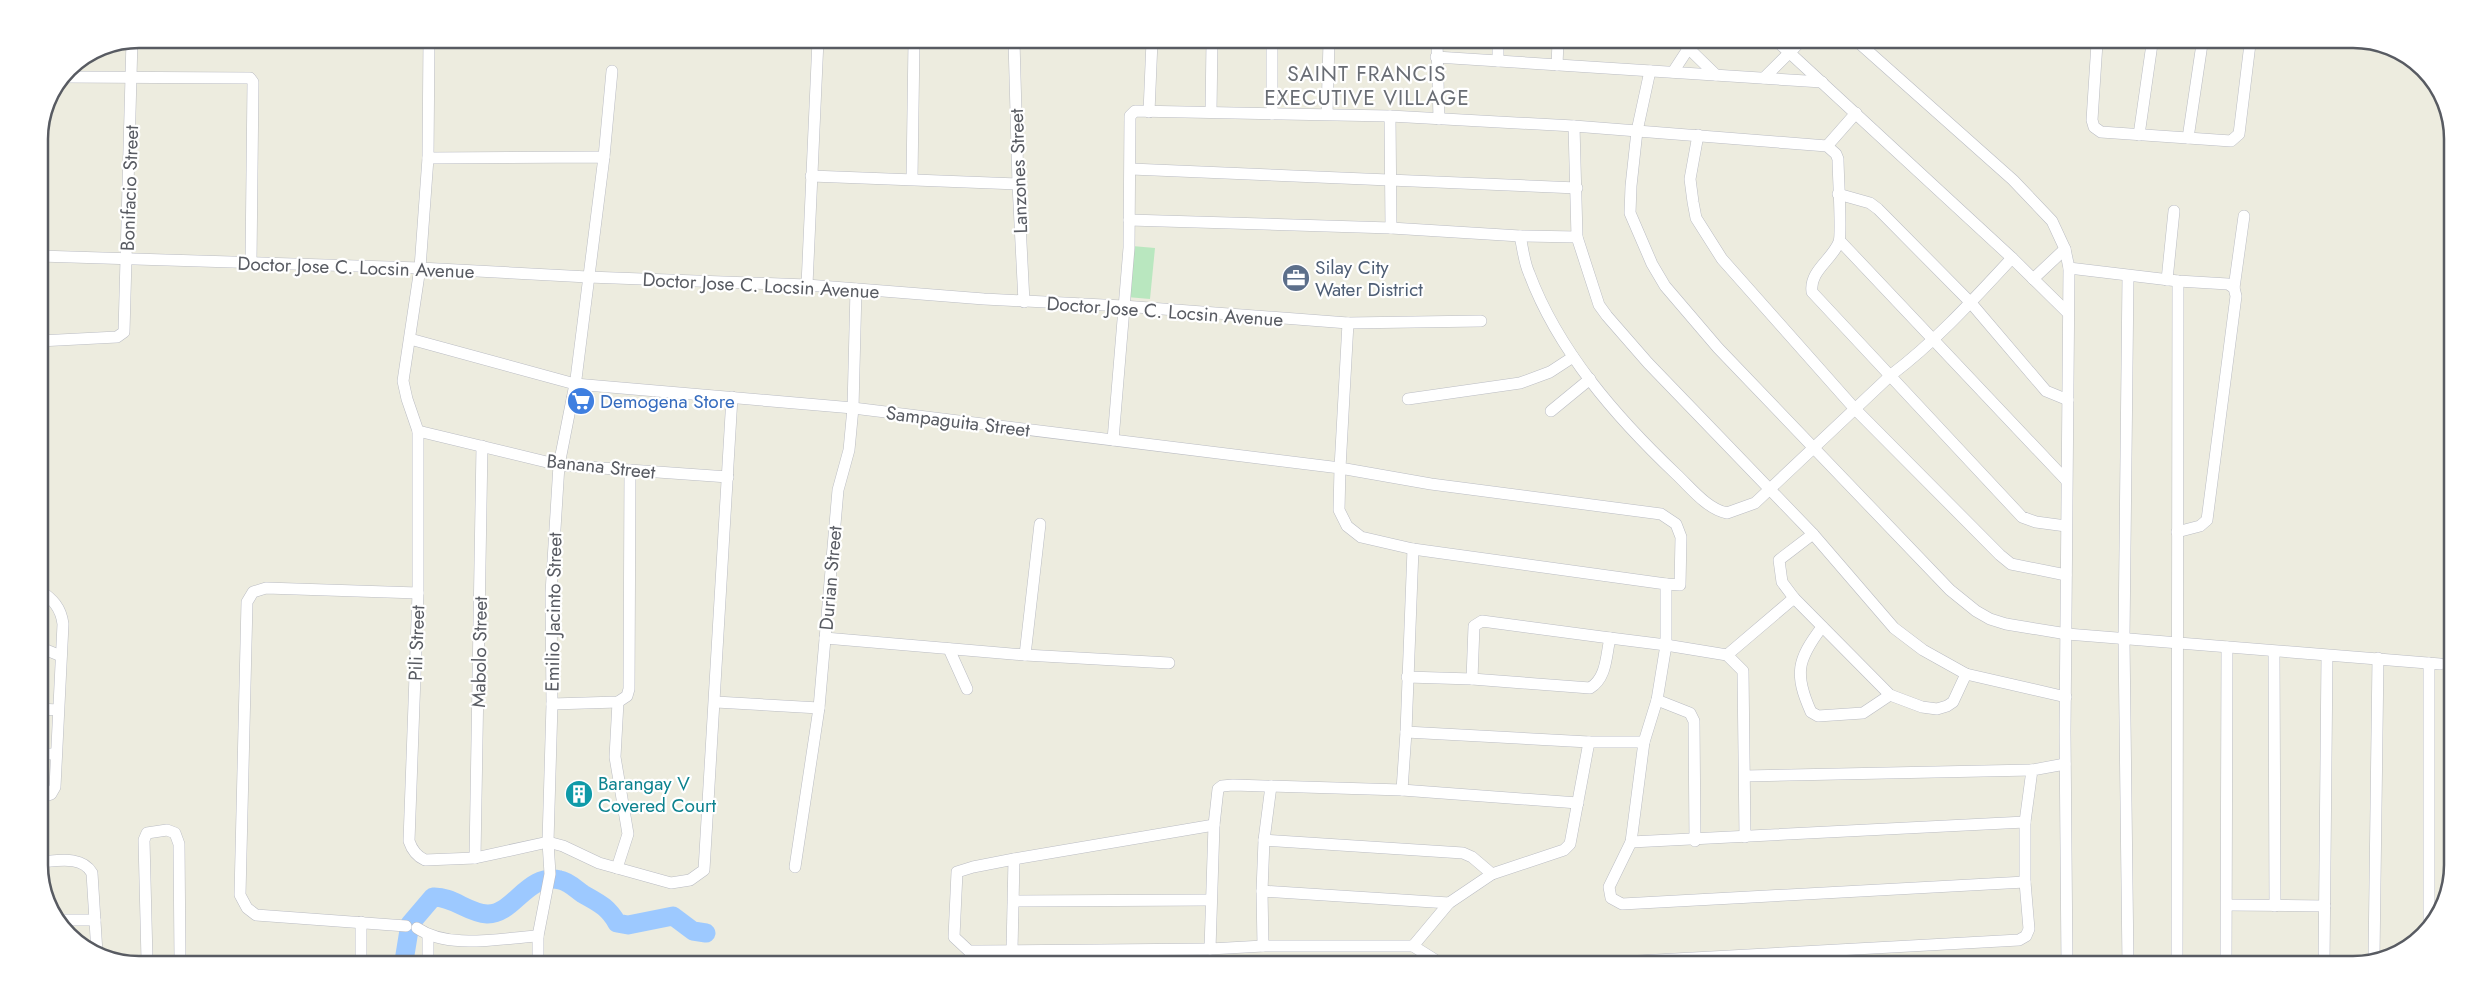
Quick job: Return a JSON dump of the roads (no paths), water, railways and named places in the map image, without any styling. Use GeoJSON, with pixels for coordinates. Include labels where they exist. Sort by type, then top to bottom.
{"type":"FeatureCollection","features":[{"type":"Feature","properties":{"kind":"street","name":"Bonifacio Street"},"geometry":{"type":"LineString","coordinates":[[48,340],[121,336],[125,326],[132,48]]}},
{"type":"Feature","properties":{"kind":"street"},"geometry":{"type":"LineString","coordinates":[[418,431],[406,399],[404,381],[420,268],[428,158],[429,48]]}},
{"type":"Feature","properties":{"kind":"street"},"geometry":{"type":"LineString","coordinates":[[807,285],[818,48]]}},
{"type":"Feature","properties":{"kind":"street"},"geometry":{"type":"LineString","coordinates":[[912,178],[914,48]]}},
{"type":"Feature","properties":{"kind":"street","name":"Lanzones Street"},"geometry":{"type":"LineString","coordinates":[[1014,48],[1024,302]]}},
{"type":"Feature","properties":{"kind":"street"},"geometry":{"type":"LineString","coordinates":[[1149,112],[1152,48]]}},
{"type":"Feature","properties":{"kind":"street"},"geometry":{"type":"LineString","coordinates":[[1211,112],[1212,48]]}},
{"type":"Feature","properties":{"kind":"street"},"geometry":{"type":"LineString","coordinates":[[1272,48],[1272,114]]}},
{"type":"Feature","properties":{"kind":"street"},"geometry":{"type":"LineString","coordinates":[[1327,113],[1329,48]]}},
{"type":"Feature","properties":{"kind":"street"},"geometry":{"type":"LineString","coordinates":[[1437,48],[1439,120]]}},
{"type":"Feature","properties":{"kind":"street"},"geometry":{"type":"LineString","coordinates":[[1498,48],[1498,61]]}},
{"type":"Feature","properties":{"kind":"street"},"geometry":{"type":"LineString","coordinates":[[1557,65],[1558,48]]}},
{"type":"Feature","properties":{"kind":"street"},"geometry":{"type":"LineString","coordinates":[[1673,72],[1684,48]]}},
{"type":"Feature","properties":{"kind":"street"},"geometry":{"type":"LineString","coordinates":[[1687,48],[1716,75]]}},
{"type":"Feature","properties":{"kind":"street"},"geometry":{"type":"LineString","coordinates":[[1785,48],[2012,258],[2067,312]]}},
{"type":"Feature","properties":{"kind":"street"},"geometry":{"type":"LineString","coordinates":[[1764,78],[1794,48]]}},
{"type":"Feature","properties":{"kind":"street"},"geometry":{"type":"LineString","coordinates":[[1865,48],[2014,180],[2052,221],[2065,249],[2069,268],[2067,312],[2065,764],[2067,956]]}},
{"type":"Feature","properties":{"kind":"street"},"geometry":{"type":"LineString","coordinates":[[2097,48],[2092,120],[2094,127],[2101,132],[2231,141],[2238,134],[2249,48]]}},
{"type":"Feature","properties":{"kind":"street"},"geometry":{"type":"LineString","coordinates":[[2139,135],[2151,48]]}},
{"type":"Feature","properties":{"kind":"street"},"geometry":{"type":"LineString","coordinates":[[2188,138],[2201,48]]}},
{"type":"Feature","properties":{"kind":"street"},"geometry":{"type":"LineString","coordinates":[[1436,57],[1822,82]]}},
{"type":"Feature","properties":{"kind":"street","name":"Emilio Jacinto Street"},"geometry":{"type":"LineString","coordinates":[[538,956],[538,936],[550,874],[548,842],[552,704],[551,593],[559,465],[575,384],[604,158],[612,71]]}},
{"type":"Feature","properties":{"kind":"street"},"geometry":{"type":"LineString","coordinates":[[1650,71],[1637,131],[1630,213],[1652,264],[1665,286],[1705,333],[1813,448],[1950,590],[1976,611],[2006,624],[2066,634],[2274,652],[2435,663],[2428,917]]}},
{"type":"Feature","properties":{"kind":"street"},"geometry":{"type":"LineString","coordinates":[[71,77],[246,77],[253,82],[251,262]]}},
{"type":"Feature","properties":{"kind":"street"},"geometry":{"type":"LineString","coordinates":[[1113,440],[1129,248],[1130,116],[1135,111],[1272,114],[1327,113],[1698,134],[1827,146],[1836,154],[1838,160],[1840,241],[1814,276],[1811,283],[1812,292],[2022,517],[2036,522],[2066,526]]}},
{"type":"Feature","properties":{"kind":"street"},"geometry":{"type":"LineString","coordinates":[[1827,146],[1856,113]]}},
{"type":"Feature","properties":{"kind":"street"},"geometry":{"type":"LineString","coordinates":[[1390,116],[1391,228]]}},
{"type":"Feature","properties":{"kind":"street"},"geometry":{"type":"LineString","coordinates":[[1574,126],[1577,237],[1599,305],[1607,316],[1648,363],[1813,534],[1894,628],[1923,650],[1966,674],[2066,697]]}},
{"type":"Feature","properties":{"kind":"street"},"geometry":{"type":"LineString","coordinates":[[1698,134],[1690,179],[1696,218],[1722,259],[1855,409],[2000,555],[2011,564],[2066,575]]}},
{"type":"Feature","properties":{"kind":"street"},"geometry":{"type":"LineString","coordinates":[[428,158],[604,158]]}},
{"type":"Feature","properties":{"kind":"street"},"geometry":{"type":"LineString","coordinates":[[1131,169],[1577,188]]}},
{"type":"Feature","properties":{"kind":"street"},"geometry":{"type":"LineString","coordinates":[[811,176],[912,178],[1018,184]]}},
{"type":"Feature","properties":{"kind":"street"},"geometry":{"type":"LineString","coordinates":[[1838,194],[1870,203],[1878,209],[1971,302],[2046,391],[2068,400]]}},
{"type":"Feature","properties":{"kind":"street"},"geometry":{"type":"LineString","coordinates":[[2174,211],[2172,281],[2177,532],[2177,956]]}},
{"type":"Feature","properties":{"kind":"street"},"geometry":{"type":"LineString","coordinates":[[2177,532],[2200,526],[2207,520],[2236,296],[2234,288],[2244,216]]}},
{"type":"Feature","properties":{"kind":"street"},"geometry":{"type":"LineString","coordinates":[[1130,220],[1391,228],[1520,236],[1577,237]]}},
{"type":"Feature","properties":{"kind":"street"},"geometry":{"type":"LineString","coordinates":[[1520,236],[1528,272],[1543,306],[1573,357],[1659,458],[1712,508],[1727,513],[1738,511],[1755,503],[1891,375],[1933,339],[2012,258]]}},
{"type":"Feature","properties":{"kind":"street"},"geometry":{"type":"LineString","coordinates":[[1840,241],[2066,480]]}},
{"type":"Feature","properties":{"kind":"street"},"geometry":{"type":"LineString","coordinates":[[2033,279],[2065,249]]}},
{"type":"Feature","properties":{"kind":"street","name":"Doctor Jose C. Locsin Avenue"},"geometry":{"type":"LineString","coordinates":[[48,256],[420,268],[588,277],[807,285],[1024,302],[1123,306],[1348,323],[1481,321]]}},
{"type":"Feature","properties":{"kind":"street"},"geometry":{"type":"LineString","coordinates":[[2069,268],[2172,281],[2228,284],[2234,288]]}},
{"type":"Feature","properties":{"kind":"street"},"geometry":{"type":"LineString","coordinates":[[2128,276],[2124,639],[2128,956]]}},
{"type":"Feature","properties":{"kind":"street","name":"Durian Street"},"geometry":{"type":"LineString","coordinates":[[795,867],[819,708],[838,490],[849,450],[854,408],[856,289]]}},
{"type":"Feature","properties":{"kind":"street"},"geometry":{"type":"LineString","coordinates":[[1348,323],[1339,510],[1347,526],[1361,537],[1413,549],[1666,584],[1666,645],[1657,700],[1644,742],[1631,842],[1609,887],[1611,898],[1622,904],[2026,882]]}},
{"type":"Feature","properties":{"kind":"street","name":"Sampaguita Street"},"geometry":{"type":"LineString","coordinates":[[410,339],[575,384],[854,408],[1340,468],[1431,484],[1661,514],[1676,524],[1681,537],[1680,585],[1666,584]]}},
{"type":"Feature","properties":{"kind":"street"},"geometry":{"type":"LineString","coordinates":[[1408,399],[1520,383],[1550,372],[1573,357]]}},
{"type":"Feature","properties":{"kind":"street"},"geometry":{"type":"LineString","coordinates":[[1551,411],[1590,379]]}},
{"type":"Feature","properties":{"kind":"street"},"geometry":{"type":"LineString","coordinates":[[475,858],[548,842],[617,868],[671,883],[690,880],[704,870],[716,702],[732,397]]}},
{"type":"Feature","properties":{"kind":"street","name":"Banana Street"},"geometry":{"type":"LineString","coordinates":[[418,431],[559,465],[728,477]]}},
{"type":"Feature","properties":{"kind":"street","name":"Pili Street"},"geometry":{"type":"LineString","coordinates":[[418,431],[418,593],[409,841],[415,853],[425,860],[475,858]]}},
{"type":"Feature","properties":{"kind":"street","name":"Mabolo Street"},"geometry":{"type":"LineString","coordinates":[[475,858],[482,446]]}},
{"type":"Feature","properties":{"kind":"street"},"geometry":{"type":"LineString","coordinates":[[552,704],[618,702],[627,696],[629,689],[630,470]]}},
{"type":"Feature","properties":{"kind":"street"},"geometry":{"type":"LineString","coordinates":[[1025,655],[1040,524]]}},
{"type":"Feature","properties":{"kind":"street"},"geometry":{"type":"LineString","coordinates":[[1813,534],[1779,560],[1782,582],[1794,598],[1890,695],[1922,707],[1937,709],[1953,702],[1966,674]]}},
{"type":"Feature","properties":{"kind":"street"},"geometry":{"type":"LineString","coordinates":[[1402,790],[1413,549]]}},
{"type":"Feature","properties":{"kind":"street"},"geometry":{"type":"LineString","coordinates":[[418,593],[266,588],[253,592],[247,602],[240,896],[247,908],[256,914],[411,927],[428,936],[450,942],[538,936]]}},
{"type":"Feature","properties":{"kind":"street"},"geometry":{"type":"LineString","coordinates":[[48,596],[62,613],[55,787],[51,794],[48,795]]}},
{"type":"Feature","properties":{"kind":"street"},"geometry":{"type":"LineString","coordinates":[[1727,655],[1794,598]]}},
{"type":"Feature","properties":{"kind":"street"},"geometry":{"type":"LineString","coordinates":[[1472,679],[1474,626],[1482,622],[1666,645],[1727,655],[1744,672],[1745,837]]}},
{"type":"Feature","properties":{"kind":"street"},"geometry":{"type":"LineString","coordinates":[[1822,627],[1804,653],[1798,676],[1811,712],[1818,716],[1863,713],[1890,695]]}},
{"type":"Feature","properties":{"kind":"street"},"geometry":{"type":"LineString","coordinates":[[825,638],[1025,655],[1169,663]]}},
{"type":"Feature","properties":{"kind":"street"},"geometry":{"type":"LineString","coordinates":[[1407,677],[1472,679],[1590,688],[1597,684],[1602,677],[1610,638]]}},
{"type":"Feature","properties":{"kind":"street"},"geometry":{"type":"LineString","coordinates":[[2226,956],[2227,647]]}},
{"type":"Feature","properties":{"kind":"street"},"geometry":{"type":"LineString","coordinates":[[949,649],[966,689]]}},
{"type":"Feature","properties":{"kind":"street"},"geometry":{"type":"LineString","coordinates":[[48,651],[61,656]]}},
{"type":"Feature","properties":{"kind":"street"},"geometry":{"type":"LineString","coordinates":[[2274,652],[2275,906]]}},
{"type":"Feature","properties":{"kind":"street"},"geometry":{"type":"LineString","coordinates":[[2324,956],[2327,656]]}},
{"type":"Feature","properties":{"kind":"street"},"geometry":{"type":"LineString","coordinates":[[2374,954],[2378,658]]}},
{"type":"Feature","properties":{"kind":"street"},"geometry":{"type":"LineString","coordinates":[[1657,700],[1690,714],[1694,721],[1695,840]]}},
{"type":"Feature","properties":{"kind":"street"},"geometry":{"type":"LineString","coordinates":[[617,868],[628,834],[615,758],[618,702]]}},
{"type":"Feature","properties":{"kind":"street"},"geometry":{"type":"LineString","coordinates":[[716,702],[819,708]]}},
{"type":"Feature","properties":{"kind":"street"},"geometry":{"type":"LineString","coordinates":[[48,709],[58,710]]}},
{"type":"Feature","properties":{"kind":"street"},"geometry":{"type":"LineString","coordinates":[[1406,732],[1589,742],[1644,742]]}},
{"type":"Feature","properties":{"kind":"street"},"geometry":{"type":"LineString","coordinates":[[1413,946],[1449,902],[1492,874],[1564,850],[1570,844],[1589,742]]}},
{"type":"Feature","properties":{"kind":"street"},"geometry":{"type":"LineString","coordinates":[[48,754],[56,754]]}},
{"type":"Feature","properties":{"kind":"street"},"geometry":{"type":"LineString","coordinates":[[1745,776],[2032,770],[2065,764]]}},
{"type":"Feature","properties":{"kind":"street"},"geometry":{"type":"LineString","coordinates":[[1740,956],[2019,940],[2026,936],[2029,929],[2025,822],[2032,770]]}},
{"type":"Feature","properties":{"kind":"street"},"geometry":{"type":"LineString","coordinates":[[1210,949],[1214,825],[1218,789],[1233,785],[1402,790],[1578,803]]}},
{"type":"Feature","properties":{"kind":"street"},"geometry":{"type":"LineString","coordinates":[[1263,946],[1262,891],[1264,840],[1271,786]]}},
{"type":"Feature","properties":{"kind":"street"},"geometry":{"type":"LineString","coordinates":[[1631,842],[2025,822]]}},
{"type":"Feature","properties":{"kind":"street"},"geometry":{"type":"LineString","coordinates":[[1214,825],[1014,859],[957,872],[954,936],[969,951],[1210,949],[1263,946],[1413,946],[1429,956]]}},
{"type":"Feature","properties":{"kind":"street"},"geometry":{"type":"LineString","coordinates":[[147,956],[144,840],[147,833],[167,830],[175,833],[179,844],[180,956]]}},
{"type":"Feature","properties":{"kind":"street"},"geometry":{"type":"LineString","coordinates":[[1264,840],[1463,853],[1472,857],[1492,874]]}},
{"type":"Feature","properties":{"kind":"street"},"geometry":{"type":"LineString","coordinates":[[1012,950],[1015,901],[1014,859]]}},
{"type":"Feature","properties":{"kind":"street"},"geometry":{"type":"LineString","coordinates":[[48,862],[77,861],[88,866],[92,873],[96,946]]}},
{"type":"Feature","properties":{"kind":"street"},"geometry":{"type":"LineString","coordinates":[[1262,891],[1449,902]]}},
{"type":"Feature","properties":{"kind":"street"},"geometry":{"type":"LineString","coordinates":[[1015,901],[1211,900]]}},
{"type":"Feature","properties":{"kind":"street"},"geometry":{"type":"LineString","coordinates":[[2227,905],[2325,906]]}},
{"type":"Feature","properties":{"kind":"street"},"geometry":{"type":"LineString","coordinates":[[65,920],[95,920]]}},
{"type":"Feature","properties":{"kind":"street"},"geometry":{"type":"LineString","coordinates":[[361,922],[361,956]]}},
{"type":"Feature","properties":{"kind":"street"},"geometry":{"type":"LineString","coordinates":[[428,936],[428,956]]}},
{"type":"Feature","properties":{"kind":"waterway"},"geometry":{"type":"LineString","coordinates":[[405,956],[410,924],[433,897],[447,899],[473,911],[487,914],[505,908],[538,882],[548,879],[560,880],[569,884],[603,906],[617,923],[628,925],[673,916],[693,931],[706,933]]}},
{"type":"Feature","properties":{"kind":"place","name":"Silay City Water District"},"geometry":{"type":"Point","coordinates":[1296,278]}},
{"type":"Feature","properties":{"kind":"place","name":"Demogena Store"},"geometry":{"type":"Point","coordinates":[581,401]}},
{"type":"Feature","properties":{"kind":"place","name":"Barangay V Covered Court"},"geometry":{"type":"Point","coordinates":[579,794]}},
{"type":"Feature","properties":{"kind":"district","name":"SAINT FRANCIS EXECUTIVE VILLAGE"},"geometry":{"type":"Point","coordinates":[1367,86]}}]}
